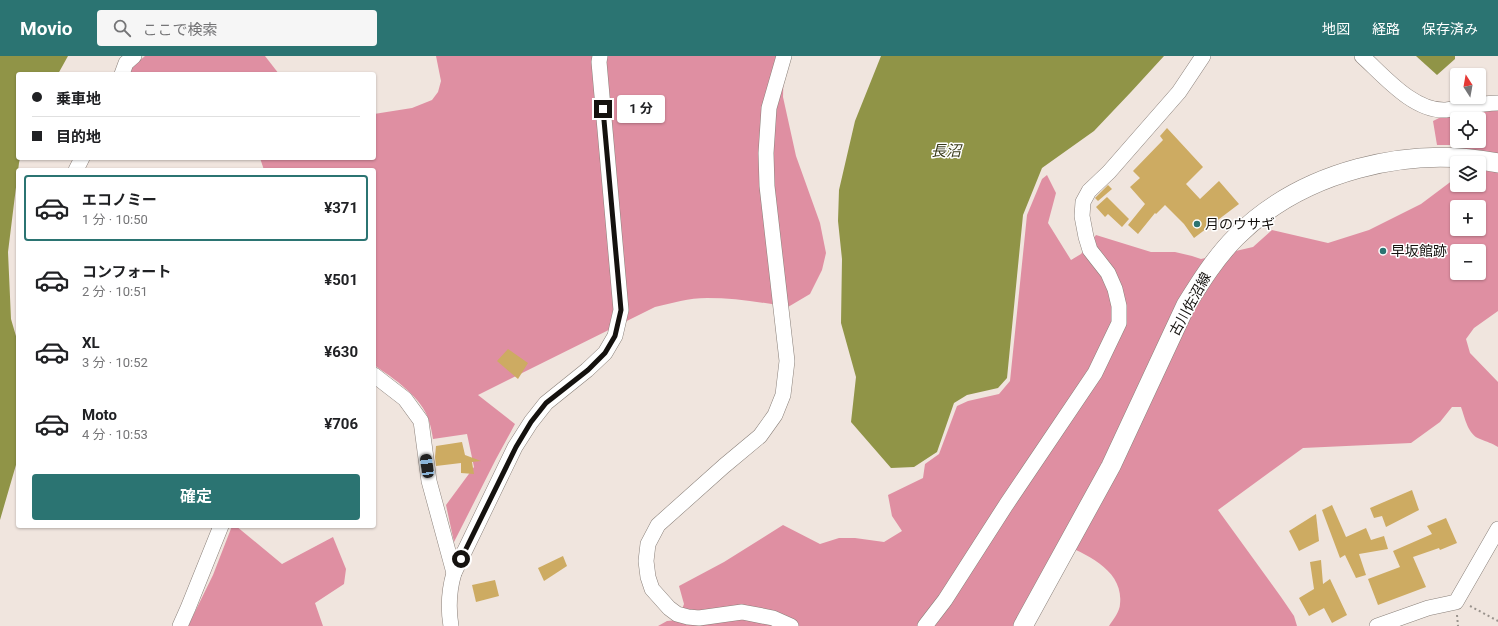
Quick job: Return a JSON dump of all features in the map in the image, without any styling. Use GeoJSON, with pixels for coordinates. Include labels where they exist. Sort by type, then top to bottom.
{"type":"FeatureCollection","features":[{"type":"Feature","properties":{"kind":"main road","name":"古川佐沼線"},"geometry":{"type":"LineString","coordinates":[[1023,626],[1111,466],[1186,306],[1217,259],[1236,237],[1282,201],[1313,185],[1347,172],[1375,165],[1431,157],[1472,159],[1498,163]]}},
{"type":"Feature","properties":{"kind":"street"},"geometry":{"type":"LineString","coordinates":[[123,72],[126,63],[134,56]]}},
{"type":"Feature","properties":{"kind":"street"},"geometry":{"type":"LineString","coordinates":[[450,626],[450,587],[454,573],[516,447],[531,422],[546,403],[588,370],[605,353],[615,336],[621,310],[599,62],[600,56]]}},
{"type":"Feature","properties":{"kind":"street"},"geometry":{"type":"LineString","coordinates":[[784,56],[769,108],[766,153],[767,186],[787,362],[783,395],[775,415],[760,436],[658,525],[648,544],[646,561],[648,577],[652,589],[669,608],[677,614],[699,618],[742,612],[773,618],[791,626]]}},
{"type":"Feature","properties":{"kind":"street"},"geometry":{"type":"LineString","coordinates":[[925,626],[945,600],[1006,505],[1095,373],[1119,323],[1119,306],[1115,288],[1108,274],[1090,250],[1086,237],[1082,216],[1083,202],[1089,191],[1109,172],[1179,92],[1203,56]]}},
{"type":"Feature","properties":{"kind":"street"},"geometry":{"type":"LineString","coordinates":[[1362,56],[1400,91],[1416,103],[1444,110],[1498,103]]}},
{"type":"Feature","properties":{"kind":"street"},"geometry":{"type":"LineString","coordinates":[[376,377],[406,400],[421,421],[429,481],[454,573]]}},
{"type":"Feature","properties":{"kind":"street"},"geometry":{"type":"LineString","coordinates":[[180,626],[220,528]]}},
{"type":"Feature","properties":{"kind":"street"},"geometry":{"type":"LineString","coordinates":[[1377,626],[1428,608],[1456,602],[1498,529]]}},
{"type":"Feature","properties":{"kind":"path"},"geometry":{"type":"LineString","coordinates":[[1456,602],[1465,603],[1498,621]]}},
{"type":"Feature","properties":{"kind":"shaded area"},"geometry":{"type":"Polygon","coordinates":[[[145,56],[265,56],[277,72],[130,72],[132,67],[145,56]]]}},
{"type":"Feature","properties":{"kind":"shaded area"},"geometry":{"type":"Polygon","coordinates":[[[436,56],[784,56],[783,97],[796,156],[820,223],[826,253],[822,270],[810,294],[788,307],[768,303],[700,298],[655,307],[478,395],[515,424],[454,542],[446,505],[474,467],[467,434],[433,439],[429,421],[425,412],[414,396],[376,366],[376,168],[263,168],[261,160],[376,160],[376,114],[412,108],[432,100],[438,92],[441,81],[436,56]]]}},
{"type":"Feature","properties":{"kind":"shaded area"},"geometry":{"type":"Polygon","coordinates":[[[1498,109],[1498,311],[1474,328],[1466,339],[1470,353],[1498,382],[1498,447],[1476,437],[1468,426],[1461,407],[1452,407],[1440,422],[1411,443],[1303,448],[1218,510],[1294,616],[1297,626],[1109,626],[1120,607],[1120,592],[1116,582],[1110,573],[1091,558],[1060,543],[1014,626],[658,626],[667,621],[678,620],[684,604],[679,586],[724,562],[783,525],[820,544],[839,538],[855,538],[884,542],[902,531],[892,516],[888,495],[923,478],[925,464],[939,454],[957,406],[968,401],[999,394],[1010,381],[1027,215],[1042,179],[1047,175],[1056,193],[1048,223],[1071,260],[1081,254],[1096,235],[1151,252],[1175,252],[1201,259],[1253,247],[1272,230],[1328,243],[1369,230],[1421,204],[1450,182],[1450,192],[1486,192],[1486,156],[1461,156],[1460,148],[1486,148],[1486,112],[1474,112],[1498,109]]]}},
{"type":"Feature","properties":{"kind":"shaded area"},"geometry":{"type":"Polygon","coordinates":[[[1450,115],[1450,145],[1437,145],[1433,121],[1443,116],[1450,115]]]}},
{"type":"Feature","properties":{"kind":"shaded area"},"geometry":{"type":"Polygon","coordinates":[[[231,528],[238,528],[282,564],[333,537],[346,569],[344,584],[315,603],[323,626],[188,626],[213,575],[231,528]]]}},
{"type":"Feature","properties":{"kind":"water"},"geometry":{"type":"Polygon","coordinates":[[[0,56],[68,56],[59,72],[16,72],[16,160],[20,160],[18,168],[16,168],[16,187],[8,252],[11,319],[16,336],[16,465],[0,520],[0,56]]]}},
{"type":"Feature","properties":{"kind":"water","name":"長沼"},"geometry":{"type":"Polygon","coordinates":[[[881,56],[1164,56],[1094,131],[1042,168],[1023,215],[1007,378],[998,388],[967,395],[954,403],[937,452],[914,467],[891,468],[851,422],[856,377],[841,323],[842,259],[838,221],[839,190],[855,121],[881,56]]]}},
{"type":"Feature","properties":{"kind":"water"},"geometry":{"type":"Polygon","coordinates":[[[1416,56],[1455,56],[1455,59],[1437,75],[1416,56]]]}},
{"type":"Feature","properties":{"kind":"building"},"geometry":{"type":"Polygon","coordinates":[[[1167,128],[1203,167],[1186,184],[1200,199],[1219,181],[1239,204],[1194,238],[1184,224],[1165,205],[1156,214],[1155,213],[1138,234],[1128,225],[1145,204],[1130,187],[1140,178],[1133,171],[1163,140],[1160,136],[1167,128]]]}},
{"type":"Feature","properties":{"kind":"building"},"geometry":{"type":"Polygon","coordinates":[[[1108,185],[1112,189],[1098,201],[1095,198],[1108,185]]]}},
{"type":"Feature","properties":{"kind":"building"},"geometry":{"type":"Polygon","coordinates":[[[1107,197],[1129,219],[1122,227],[1108,214],[1105,217],[1096,207],[1107,197]]]}},
{"type":"Feature","properties":{"kind":"building"},"geometry":{"type":"Polygon","coordinates":[[[508,349],[528,363],[518,379],[497,361],[508,349]]]}},
{"type":"Feature","properties":{"kind":"building"},"geometry":{"type":"Polygon","coordinates":[[[462,442],[465,455],[481,461],[472,462],[474,474],[461,473],[461,463],[436,466],[436,446],[462,442]]]}},
{"type":"Feature","properties":{"kind":"building"},"geometry":{"type":"Polygon","coordinates":[[[1412,490],[1419,510],[1386,527],[1382,516],[1374,518],[1370,508],[1412,490]]]}},
{"type":"Feature","properties":{"kind":"building"},"geometry":{"type":"Polygon","coordinates":[[[1332,505],[1346,537],[1366,528],[1371,540],[1384,536],[1388,549],[1359,554],[1366,575],[1356,578],[1345,555],[1340,558],[1322,510],[1332,505]]]}},
{"type":"Feature","properties":{"kind":"building"},"geometry":{"type":"Polygon","coordinates":[[[1316,514],[1319,541],[1299,551],[1289,531],[1316,514]]]}},
{"type":"Feature","properties":{"kind":"building"},"geometry":{"type":"Polygon","coordinates":[[[1446,518],[1457,543],[1440,550],[1439,548],[1413,557],[1426,587],[1378,605],[1368,579],[1400,567],[1393,551],[1432,534],[1427,526],[1446,518]]]}},
{"type":"Feature","properties":{"kind":"building"},"geometry":{"type":"Polygon","coordinates":[[[563,556],[567,566],[544,581],[538,568],[563,556]]]}},
{"type":"Feature","properties":{"kind":"building"},"geometry":{"type":"Polygon","coordinates":[[[1321,560],[1323,584],[1330,579],[1347,615],[1332,623],[1324,608],[1309,616],[1299,598],[1314,589],[1310,562],[1321,560]]]}},
{"type":"Feature","properties":{"kind":"building"},"geometry":{"type":"Polygon","coordinates":[[[495,580],[499,596],[476,602],[472,585],[495,580]]]}},
{"type":"Feature","properties":{"kind":"place","name":"月のウサギ"},"geometry":{"type":"Point","coordinates":[1197,224]}},
{"type":"Feature","properties":{"kind":"place","name":"早坂館跡"},"geometry":{"type":"Point","coordinates":[1383,251]}},
{"type":"Feature","properties":{"kind":"route"},"geometry":{"type":"LineString","coordinates":[[461,559],[516,447],[531,422],[546,403],[588,370],[605,353],[615,336],[621,310],[603,109]]}}]}
